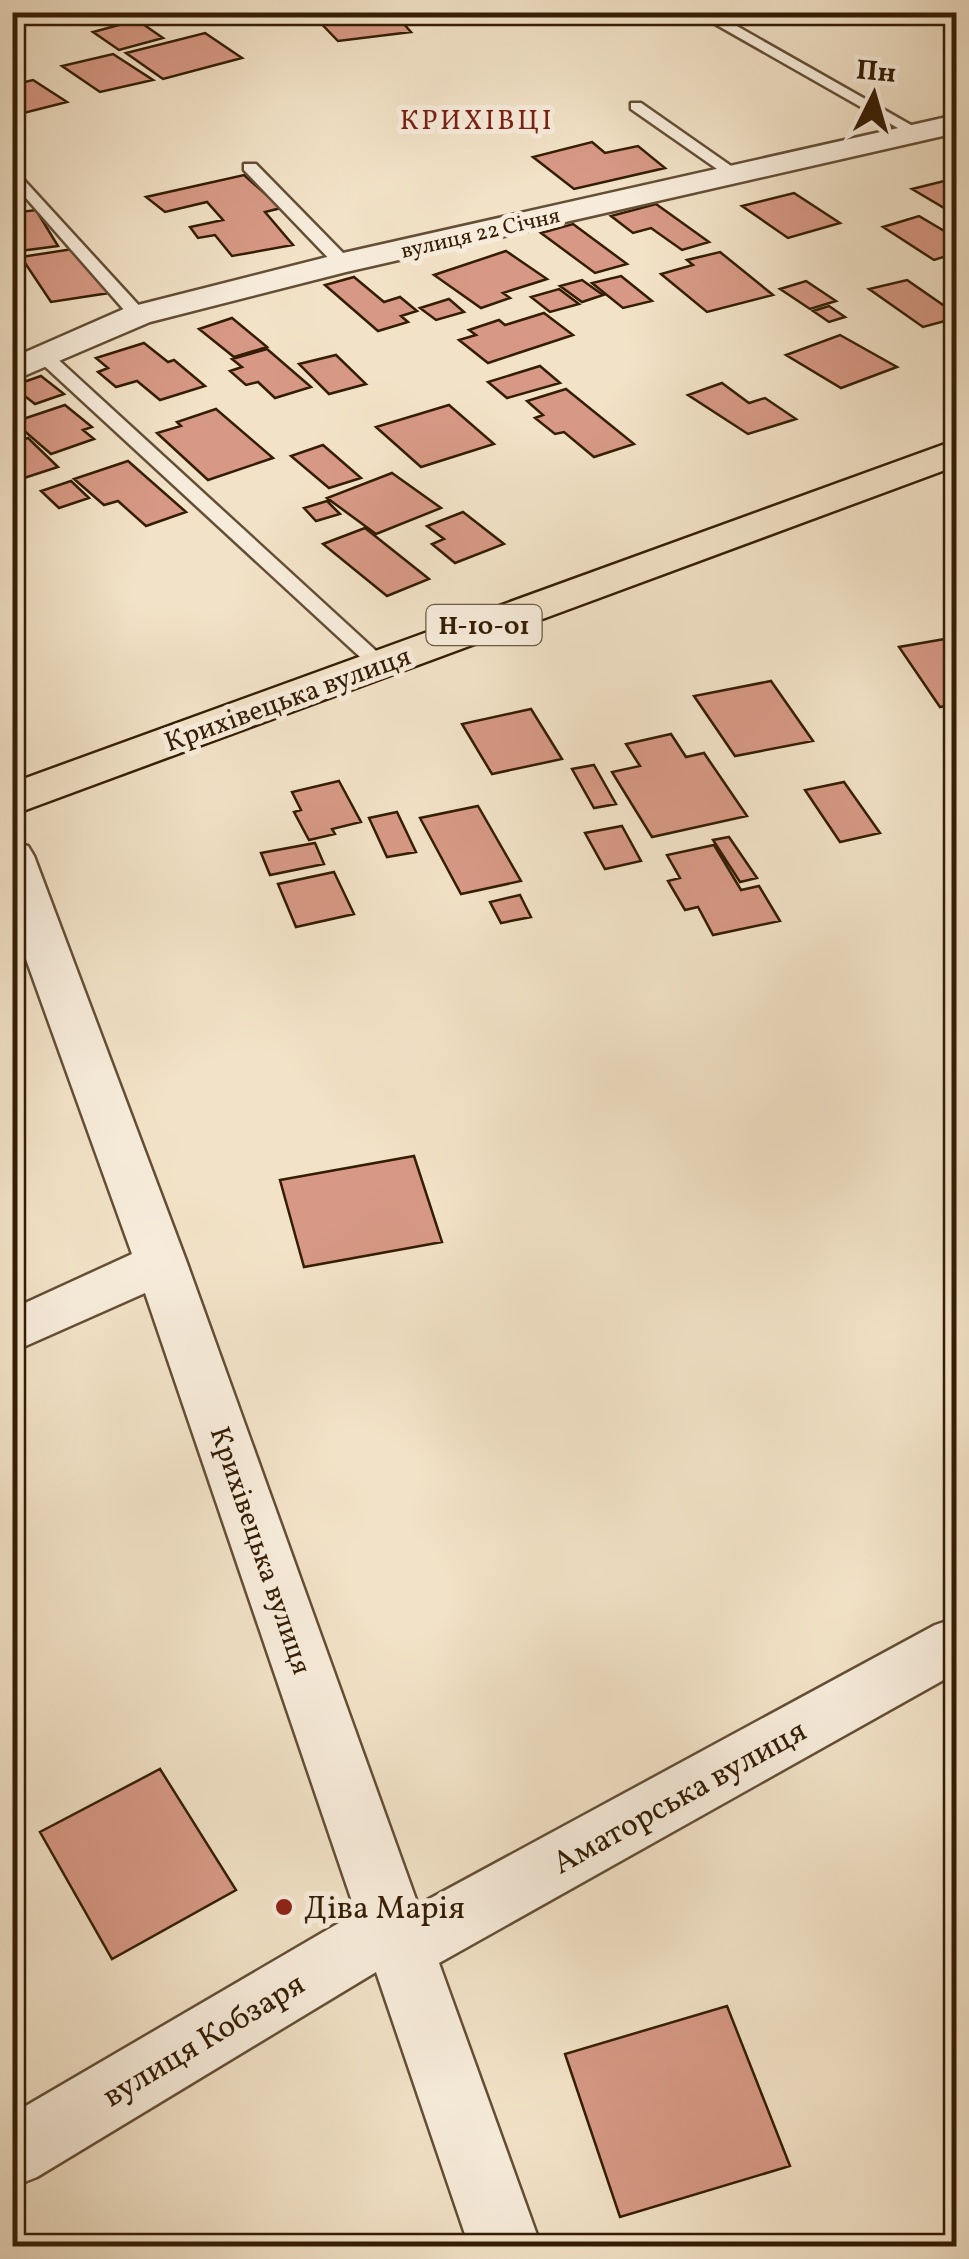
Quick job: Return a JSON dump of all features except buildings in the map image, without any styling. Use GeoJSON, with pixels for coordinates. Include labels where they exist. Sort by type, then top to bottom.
{"type":"FeatureCollection","features":[{"type":"Feature","properties":{"kind":"main road","name":"Крихівецька вулиця"},"geometry":{"type":"LineString","coordinates":[[12,800],[956,452]]}},
{"type":"Feature","properties":{"kind":"street","name":"вулиця 22 Січня"},"geometry":{"type":"LineString","coordinates":[[12,371],[138,315],[343,263],[956,124]]}},
{"type":"Feature","properties":{"kind":"street","name":"Крихівецька вулиця"},"geometry":{"type":"LineString","coordinates":[[12,856],[161,1264],[505,2246]]}},
{"type":"Feature","properties":{"kind":"street"},"geometry":{"type":"LineString","coordinates":[[12,1332],[161,1264]]}},
{"type":"Feature","properties":{"kind":"street","name":"Аматорська вулиця"},"geometry":{"type":"LineString","coordinates":[[397,1938],[956,1642]]}},
{"type":"Feature","properties":{"kind":"street","name":"вулиця Кобзаря"},"geometry":{"type":"LineString","coordinates":[[12,2153],[397,1938]]}},
{"type":"Feature","properties":{"kind":"lane"},"geometry":{"type":"LineString","coordinates":[[700,12],[917,133]]}},
{"type":"Feature","properties":{"kind":"lane"},"geometry":{"type":"LineString","coordinates":[[636,106],[736,175]]}},
{"type":"Feature","properties":{"kind":"lane"},"geometry":{"type":"LineString","coordinates":[[250,167],[343,263]]}},
{"type":"Feature","properties":{"kind":"lane"},"geometry":{"type":"LineString","coordinates":[[12,172],[138,315]]}},
{"type":"Feature","properties":{"kind":"lane"},"geometry":{"type":"LineString","coordinates":[[45,356],[379,664]]}},
{"type":"Feature","properties":{"kind":"place","name":"Діва Марія"},"geometry":{"type":"Point","coordinates":[284,1907]}},
{"type":"Feature","properties":{"kind":"district","name":"КРИХІВЦІ"},"geometry":{"type":"Point","coordinates":[477,119]}}]}
